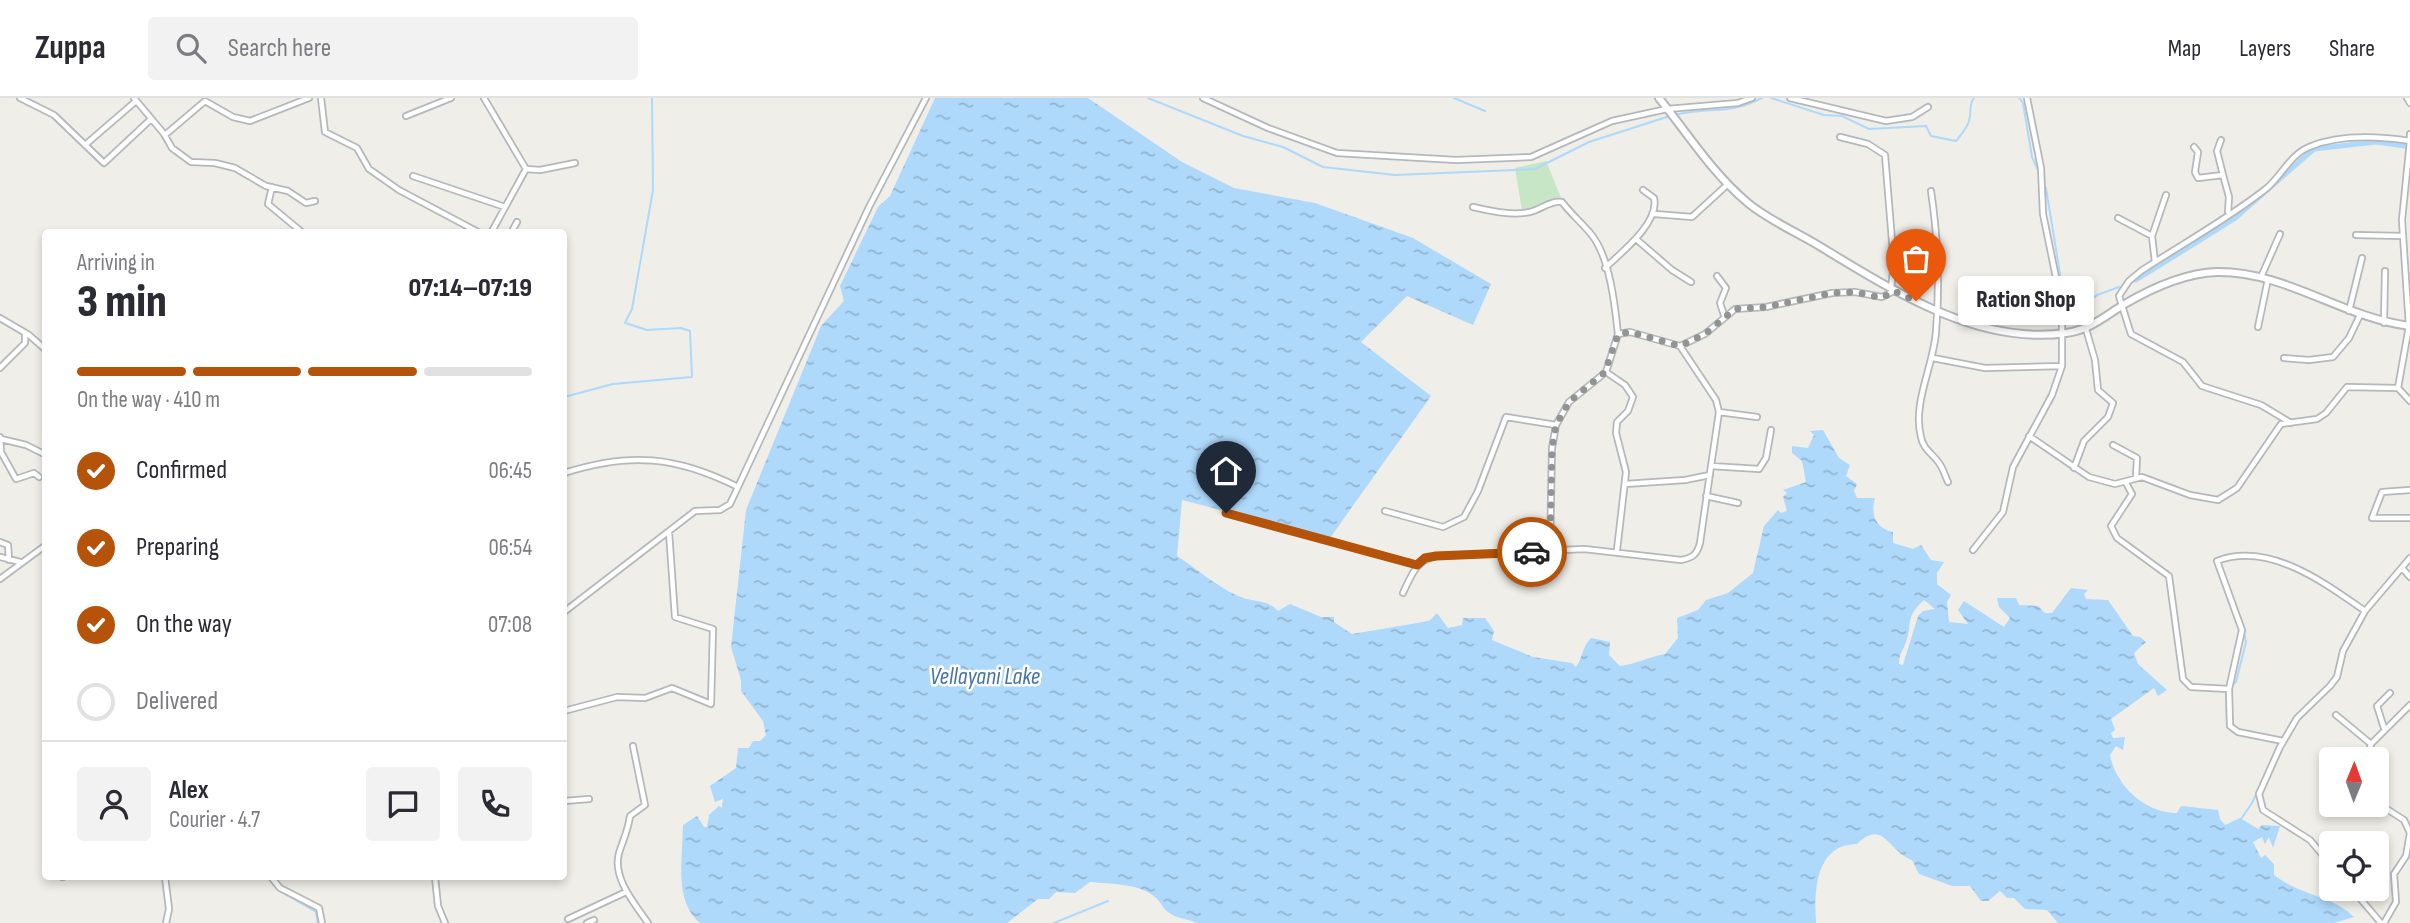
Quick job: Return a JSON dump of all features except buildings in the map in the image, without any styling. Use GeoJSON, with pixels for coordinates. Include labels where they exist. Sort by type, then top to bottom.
{"type":"FeatureCollection","features":[{"type":"Feature","properties":{"kind":"street"},"geometry":{"type":"LineString","coordinates":[[20,98],[54,115],[104,163],[151,119]]}},
{"type":"Feature","properties":{"kind":"street"},"geometry":{"type":"LineString","coordinates":[[164,134],[205,101],[233,117],[250,121],[309,98]]}},
{"type":"Feature","properties":{"kind":"street"},"geometry":{"type":"LineString","coordinates":[[321,98],[325,132],[358,148],[369,169],[399,191],[472,229]]}},
{"type":"Feature","properties":{"kind":"street"},"geometry":{"type":"LineString","coordinates":[[406,116],[451,98]]}},
{"type":"Feature","properties":{"kind":"street"},"geometry":{"type":"LineString","coordinates":[[484,98],[526,169]]}},
{"type":"Feature","properties":{"kind":"street"},"geometry":{"type":"LineString","coordinates":[[567,610],[700,509],[719,510],[728,506],[869,207],[926,98]]}},
{"type":"Feature","properties":{"kind":"street"},"geometry":{"type":"LineString","coordinates":[[1203,98],[1268,128],[1293,134],[1337,153],[1456,160],[1537,156],[1612,121],[1738,103],[1752,98]]}},
{"type":"Feature","properties":{"kind":"street"},"geometry":{"type":"LineString","coordinates":[[1659,98],[1704,159],[1750,205],[1892,290],[1938,311],[1999,329],[2064,334],[2086,329],[2121,307],[2179,280],[2214,272],[2265,278],[2384,323],[2410,326]]}},
{"type":"Feature","properties":{"kind":"street"},"geometry":{"type":"LineString","coordinates":[[1790,98],[1886,121],[1912,117],[1928,107]]}},
{"type":"Feature","properties":{"kind":"street"},"geometry":{"type":"LineString","coordinates":[[1973,550],[1999,520],[2013,467],[2052,395],[2062,366],[2064,334],[2053,248],[2043,214],[2041,168],[2027,98]]}},
{"type":"Feature","properties":{"kind":"street"},"geometry":{"type":"LineString","coordinates":[[2407,98],[2410,103]]}},
{"type":"Feature","properties":{"kind":"street"},"geometry":{"type":"LineString","coordinates":[[85,145],[135,100],[164,134],[172,148],[191,162],[222,164],[272,187],[288,191],[306,203],[315,201]]}},
{"type":"Feature","properties":{"kind":"street"},"geometry":{"type":"LineString","coordinates":[[2398,388],[2410,326],[2402,236],[2410,134]]}},
{"type":"Feature","properties":{"kind":"street"},"geometry":{"type":"LineString","coordinates":[[2291,423],[2261,405],[2203,386],[2183,362],[2131,334],[2121,307],[2122,288],[2155,262],[2267,187],[2296,155],[2309,147],[2373,135],[2410,141]]}},
{"type":"Feature","properties":{"kind":"street"},"geometry":{"type":"LineString","coordinates":[[1680,346],[1705,334],[1724,315],[1735,309],[1766,307],[1808,295],[1855,292],[1882,298],[1892,290],[1894,265],[1885,155],[1868,144],[1840,137]]}},
{"type":"Feature","properties":{"kind":"street"},"geometry":{"type":"LineString","coordinates":[[2221,140],[2217,151],[2230,197],[2228,213]]}},
{"type":"Feature","properties":{"kind":"street"},"geometry":{"type":"LineString","coordinates":[[2194,147],[2198,152],[2194,172],[2198,178],[2223,175]]}},
{"type":"Feature","properties":{"kind":"street"},"geometry":{"type":"LineString","coordinates":[[526,169],[540,170],[575,163]]}},
{"type":"Feature","properties":{"kind":"street"},"geometry":{"type":"LineString","coordinates":[[493,229],[526,169]]}},
{"type":"Feature","properties":{"kind":"street"},"geometry":{"type":"LineString","coordinates":[[414,176],[505,207]]}},
{"type":"Feature","properties":{"kind":"street"},"geometry":{"type":"LineString","coordinates":[[1655,214],[1692,217],[1728,184]]}},
{"type":"Feature","properties":{"kind":"street"},"geometry":{"type":"LineString","coordinates":[[272,187],[268,204],[298,229]]}},
{"type":"Feature","properties":{"kind":"street"},"geometry":{"type":"LineString","coordinates":[[1605,268],[1636,239],[1655,214],[1654,198],[1643,190]]}},
{"type":"Feature","properties":{"kind":"street"},"geometry":{"type":"LineString","coordinates":[[1931,191],[1939,250],[1938,311],[1933,358],[1920,404],[1919,426],[1921,440],[1939,462],[1948,482]]}},
{"type":"Feature","properties":{"kind":"street"},"geometry":{"type":"LineString","coordinates":[[2155,262],[2152,236],[2166,195]]}},
{"type":"Feature","properties":{"kind":"street"},"geometry":{"type":"LineString","coordinates":[[1474,207],[1511,214],[1532,212],[1554,202],[1562,202],[1594,238],[1615,303],[1618,334],[1605,372],[1569,402],[1556,425],[1552,448],[1550,550]]}},
{"type":"Feature","properties":{"kind":"street"},"geometry":{"type":"LineString","coordinates":[[2118,218],[2152,236]]}},
{"type":"Feature","properties":{"kind":"street"},"geometry":{"type":"LineString","coordinates":[[513,229],[517,222]]}},
{"type":"Feature","properties":{"kind":"street"},"geometry":{"type":"LineString","coordinates":[[2258,327],[2265,278],[2280,234]]}},
{"type":"Feature","properties":{"kind":"street"},"geometry":{"type":"LineString","coordinates":[[2356,235],[2402,236]]}},
{"type":"Feature","properties":{"kind":"street"},"geometry":{"type":"LineString","coordinates":[[1636,239],[1672,270],[1691,282]]}},
{"type":"Feature","properties":{"kind":"street"},"geometry":{"type":"LineString","coordinates":[[2349,311],[2362,258]]}},
{"type":"Feature","properties":{"kind":"street"},"geometry":{"type":"LineString","coordinates":[[2384,323],[2385,271]]}},
{"type":"Feature","properties":{"kind":"street"},"geometry":{"type":"LineString","coordinates":[[1717,276],[1726,288],[1719,310],[1724,315]]}},
{"type":"Feature","properties":{"kind":"street"},"geometry":{"type":"LineString","coordinates":[[2284,358],[2317,360],[2333,357],[2346,344],[2360,315]]}},
{"type":"Feature","properties":{"kind":"street"},"geometry":{"type":"LineString","coordinates":[[0,318],[42,347]]}},
{"type":"Feature","properties":{"kind":"street"},"geometry":{"type":"LineString","coordinates":[[2074,468],[2084,441],[2108,417],[2113,403],[2098,390],[2095,359],[2086,329]]}},
{"type":"Feature","properties":{"kind":"street"},"geometry":{"type":"LineString","coordinates":[[1404,593],[1417,565],[1425,558],[1436,556],[1550,550],[1617,550],[1634,556],[1690,558],[1698,552],[1719,412],[1712,391],[1680,346],[1630,332],[1618,334]]}},
{"type":"Feature","properties":{"kind":"street"},"geometry":{"type":"LineString","coordinates":[[0,368],[25,343],[25,333]]}},
{"type":"Feature","properties":{"kind":"street"},"geometry":{"type":"LineString","coordinates":[[1933,358],[1997,369],[2062,366]]}},
{"type":"Feature","properties":{"kind":"street"},"geometry":{"type":"LineString","coordinates":[[1605,372],[1625,385],[1633,397],[1632,405],[1617,422],[1618,449],[1626,463],[1617,550]]}},
{"type":"Feature","properties":{"kind":"street"},"geometry":{"type":"LineString","coordinates":[[2029,436],[2074,468],[2106,483],[2126,483],[2136,477],[2147,478],[2208,500],[2218,500],[2237,488],[2276,429],[2291,423],[2309,422],[2326,413],[2347,387],[2398,388],[2410,401]]}},
{"type":"Feature","properties":{"kind":"street"},"geometry":{"type":"LineString","coordinates":[[1719,412],[1757,417]]}},
{"type":"Feature","properties":{"kind":"street"},"geometry":{"type":"LineString","coordinates":[[1385,511],[1434,526],[1451,525],[1470,508],[1506,417],[1510,415],[1556,425]]}},
{"type":"Feature","properties":{"kind":"street"},"geometry":{"type":"LineString","coordinates":[[1711,466],[1759,469],[1766,458],[1771,430]]}},
{"type":"Feature","properties":{"kind":"street"},"geometry":{"type":"LineString","coordinates":[[39,477],[34,473],[16,480],[1,452],[1,438],[42,453]]}},
{"type":"Feature","properties":{"kind":"street"},"geometry":{"type":"LineString","coordinates":[[2113,445],[2137,458],[2136,477]]}},
{"type":"Feature","properties":{"kind":"street"},"geometry":{"type":"LineString","coordinates":[[567,472],[594,463],[644,458],[676,463],[738,487]]}},
{"type":"Feature","properties":{"kind":"street"},"geometry":{"type":"LineString","coordinates":[[1625,484],[1685,480],[1710,475]]}},
{"type":"Feature","properties":{"kind":"street"},"geometry":{"type":"LineString","coordinates":[[2126,483],[2132,494],[2111,526],[2118,537],[2169,576],[2183,679],[2197,688],[2229,689]]}},
{"type":"Feature","properties":{"kind":"street"},"geometry":{"type":"LineString","coordinates":[[2410,490],[2382,492],[2372,518],[2410,518]]}},
{"type":"Feature","properties":{"kind":"street"},"geometry":{"type":"LineString","coordinates":[[1706,496],[1738,503]]}},
{"type":"Feature","properties":{"kind":"street"},"geometry":{"type":"LineString","coordinates":[[1226,513],[1417,565]]}},
{"type":"Feature","properties":{"kind":"street"},"geometry":{"type":"LineString","coordinates":[[567,710],[617,697],[645,698],[672,688],[711,704],[713,629],[675,617],[669,532]]}},
{"type":"Feature","properties":{"kind":"street"},"geometry":{"type":"LineString","coordinates":[[0,542],[8,545],[9,560]]}},
{"type":"Feature","properties":{"kind":"street"},"geometry":{"type":"LineString","coordinates":[[0,579],[42,548]]}},
{"type":"Feature","properties":{"kind":"street"},"geometry":{"type":"LineString","coordinates":[[2283,741],[2232,730],[2229,721],[2229,689],[2242,630],[2217,561],[2249,555],[2283,564],[2324,583],[2365,611]]}},
{"type":"Feature","properties":{"kind":"street"},"geometry":{"type":"LineString","coordinates":[[0,557],[20,562]]}},
{"type":"Feature","properties":{"kind":"street"},"geometry":{"type":"LineString","coordinates":[[2319,851],[2310,840],[2260,806],[2259,794],[2283,741],[2297,718],[2337,677],[2343,651],[2365,611],[2410,558]]}},
{"type":"Feature","properties":{"kind":"street"},"geometry":{"type":"LineString","coordinates":[[2402,568],[2410,576]]}},
{"type":"Feature","properties":{"kind":"street"},"geometry":{"type":"LineString","coordinates":[[2384,728],[2377,706],[2390,693]]}},
{"type":"Feature","properties":{"kind":"street"},"geometry":{"type":"LineString","coordinates":[[2370,747],[2384,728],[2410,705]]}},
{"type":"Feature","properties":{"kind":"street"},"geometry":{"type":"LineString","coordinates":[[2336,715],[2371,744]]}},
{"type":"Feature","properties":{"kind":"street"},"geometry":{"type":"LineString","coordinates":[[633,746],[645,805],[630,817],[628,836],[618,857],[626,892],[648,923]]}},
{"type":"Feature","properties":{"kind":"street"},"geometry":{"type":"LineString","coordinates":[[567,802],[589,799]]}},
{"type":"Feature","properties":{"kind":"street"},"geometry":{"type":"LineString","coordinates":[[2363,901],[2382,923],[2396,902],[2394,874],[2406,856],[2410,833],[2404,820],[2389,810]]}},
{"type":"Feature","properties":{"kind":"street"},"geometry":{"type":"LineString","coordinates":[[165,880],[169,909],[166,923]]}},
{"type":"Feature","properties":{"kind":"street"},"geometry":{"type":"LineString","coordinates":[[273,880],[280,888],[318,908],[322,923]]}},
{"type":"Feature","properties":{"kind":"street"},"geometry":{"type":"LineString","coordinates":[[435,880],[438,906],[445,923]]}},
{"type":"Feature","properties":{"kind":"street"},"geometry":{"type":"LineString","coordinates":[[568,919],[626,892]]}},
{"type":"Feature","properties":{"kind":"street"},"geometry":{"type":"LineString","coordinates":[[587,923],[594,920]]}},
{"type":"Feature","properties":{"kind":"green space"},"geometry":{"type":"Polygon","coordinates":[[[1546,161],[1562,200],[1522,211],[1515,168],[1546,161]]]}},
{"type":"Feature","properties":{"kind":"water","name":"Vellayani Lake"},"geometry":{"type":"Polygon","coordinates":[[[935,98],[1088,98],[1182,162],[1234,188],[1315,203],[1413,238],[1491,284],[1473,325],[1407,296],[1361,342],[1431,396],[1330,538],[1182,500],[1177,556],[1238,596],[1264,602],[1278,611],[1290,604],[1321,617],[1334,617],[1334,622],[1352,634],[1429,621],[1437,613],[1448,628],[1462,625],[1463,618],[1485,618],[1494,631],[1492,640],[1533,657],[1572,663],[1576,667],[1591,638],[1610,642],[1609,655],[1620,666],[1665,654],[1678,638],[1677,618],[1698,610],[1706,600],[1728,593],[1753,573],[1764,526],[1778,510],[1781,513],[1787,511],[1783,497],[1787,493],[1783,490],[1806,482],[1802,461],[1792,453],[1792,446],[1808,448],[1814,435],[1810,431],[1823,430],[1839,458],[1850,465],[1846,476],[1857,484],[1854,491],[1857,498],[1875,498],[1873,510],[1876,520],[1882,527],[1893,532],[1893,543],[1913,549],[1921,545],[1931,560],[1944,562],[1937,573],[1937,584],[1951,595],[1947,602],[1949,622],[1968,624],[1958,610],[1964,601],[2004,627],[2010,618],[1999,607],[1997,598],[2016,598],[2019,605],[2038,606],[2045,613],[2052,613],[2071,588],[2088,590],[2084,594],[2086,599],[2108,600],[2133,636],[2146,642],[2134,653],[2138,664],[2167,690],[2158,696],[2154,688],[2111,719],[2115,730],[2111,733],[2113,738],[2125,737],[2123,750],[2116,746],[2110,755],[2125,787],[2143,803],[2165,812],[2177,813],[2181,806],[2218,810],[2225,825],[2240,818],[2258,829],[2262,825],[2280,826],[2273,848],[2269,837],[2265,844],[2262,837],[2253,842],[2261,858],[2265,855],[2274,864],[2274,875],[2319,897],[2319,901],[2337,904],[2354,917],[2334,923],[2058,923],[2047,910],[2025,909],[2014,898],[2007,898],[2000,891],[1988,901],[1981,901],[1970,886],[1952,886],[1919,874],[1912,860],[1886,839],[1874,834],[1857,844],[1843,846],[1825,861],[1817,884],[1816,923],[1197,923],[1168,912],[1156,898],[1142,889],[1090,882],[1075,893],[1056,892],[1049,899],[1038,899],[1007,923],[700,923],[686,902],[683,890],[683,825],[697,816],[704,827],[707,827],[709,815],[719,806],[722,808],[723,799],[715,802],[710,786],[736,768],[738,748],[749,748],[753,741],[760,741],[766,735],[763,721],[741,691],[741,680],[731,647],[746,510],[821,326],[844,301],[840,286],[878,207],[890,196],[935,98]],[[1924,600],[1914,611],[1899,664],[1903,665],[1918,616],[1923,611],[1935,609],[1924,600]]]}},
{"type":"Feature","properties":{"kind":"waterway"},"geometry":{"type":"LineString","coordinates":[[567,396],[613,384],[692,377],[690,331],[681,328],[647,330],[625,323],[632,309],[653,190],[652,98]]}},
{"type":"Feature","properties":{"kind":"waterway"},"geometry":{"type":"LineString","coordinates":[[1148,98],[1243,136],[1283,147],[1323,167],[1395,175],[1535,169],[1589,142],[1670,116]]}},
{"type":"Feature","properties":{"kind":"waterway"},"geometry":{"type":"LineString","coordinates":[[1454,98],[1485,111]]}},
{"type":"Feature","properties":{"kind":"waterway"},"geometry":{"type":"LineString","coordinates":[[1675,115],[1728,109],[1762,98]]}},
{"type":"Feature","properties":{"kind":"waterway"},"geometry":{"type":"LineString","coordinates":[[1771,98],[1824,115],[1842,116],[1869,129],[1926,126],[1931,136],[1956,141],[1968,124],[1974,98]]}},
{"type":"Feature","properties":{"kind":"waterway"},"geometry":{"type":"LineString","coordinates":[[2019,98],[2023,103],[2032,157],[2038,170]]}},
{"type":"Feature","properties":{"kind":"waterway"},"geometry":{"type":"LineString","coordinates":[[2136,280],[2234,219],[2314,149],[2376,142],[2405,146]]}},
{"type":"Feature","properties":{"kind":"waterway"},"geometry":{"type":"LineString","coordinates":[[2046,188],[2066,311],[2079,311],[2097,295],[2119,287]]}},
{"type":"Feature","properties":{"kind":"waterway"},"geometry":{"type":"LineString","coordinates":[[2132,282],[2136,280]]}},
{"type":"Feature","properties":{"kind":"waterway"},"geometry":{"type":"LineString","coordinates":[[2227,582],[2242,623]]}},
{"type":"Feature","properties":{"kind":"waterway"},"geometry":{"type":"LineString","coordinates":[[2232,685],[2236,682],[2246,642],[2244,632]]}},
{"type":"Feature","properties":{"kind":"waterway"},"geometry":{"type":"LineString","coordinates":[[2226,692],[2227,727],[2243,735],[2272,741]]}},
{"type":"Feature","properties":{"kind":"waterway"},"geometry":{"type":"LineString","coordinates":[[2241,819],[2252,803],[2280,743]]}},
{"type":"Feature","properties":{"kind":"waterway"},"geometry":{"type":"LineString","coordinates":[[270,880],[276,886]]}},
{"type":"Feature","properties":{"kind":"waterway"},"geometry":{"type":"LineString","coordinates":[[280,891],[316,912],[318,923]]}},
{"type":"Feature","properties":{"kind":"waterway"},"geometry":{"type":"LineString","coordinates":[[1054,923],[1108,901]]}},
{"type":"Feature","properties":{"kind":"way so far"},"geometry":{"type":"LineString","coordinates":[[1532,552],[1550,550],[1552,448],[1556,425],[1569,402],[1605,372],[1618,334],[1630,332],[1680,346],[1705,334],[1724,315],[1735,309],[1766,307],[1808,295],[1855,292],[1882,298],[1894,291],[1916,301]]}},
{"type":"Feature","properties":{"kind":"place","name":"Ration Shop"},"geometry":{"type":"Point","coordinates":[1916,301]}},
{"type":"Feature","properties":{"kind":"route"},"geometry":{"type":"LineString","coordinates":[[1226,513],[1417,565],[1425,558],[1436,556],[1532,552]]}}]}
